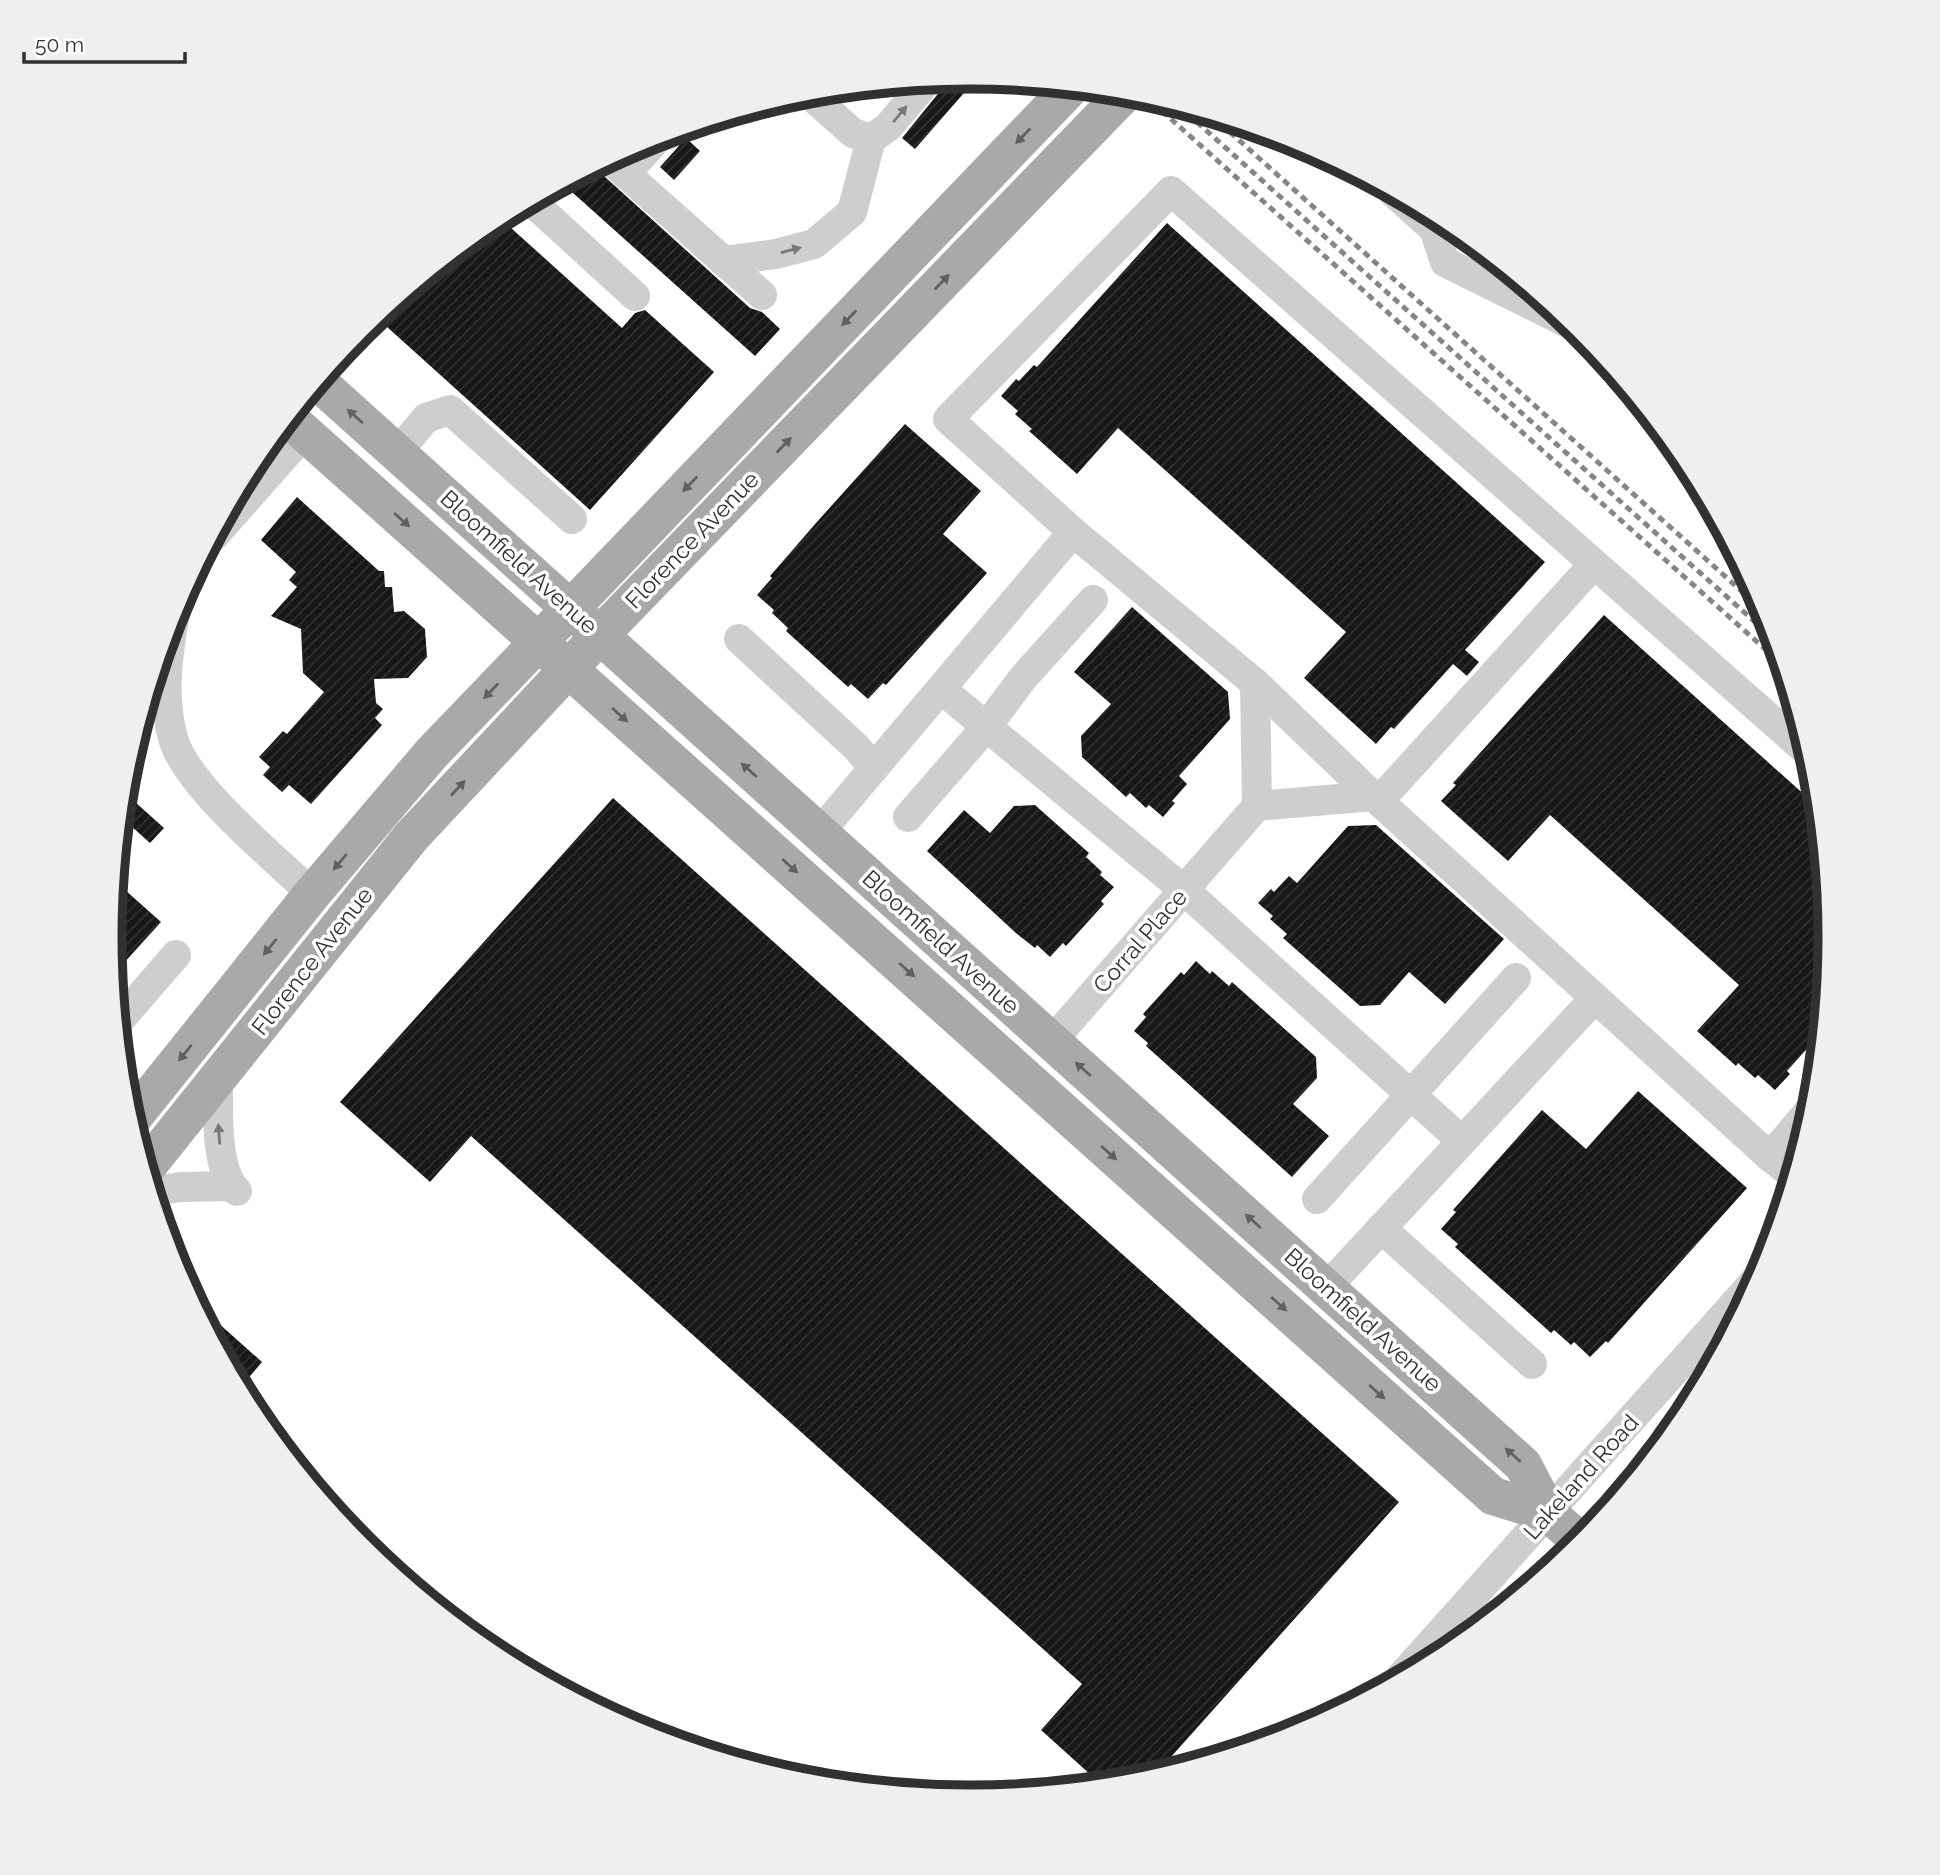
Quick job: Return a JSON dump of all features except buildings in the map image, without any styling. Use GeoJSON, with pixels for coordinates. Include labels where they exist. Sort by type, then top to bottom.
{"type":"FeatureCollection","features":[{"type":"Feature","properties":{"kind":"main road","name":"Florence Avenue"},"geometry":{"type":"LineString","coordinates":[[138,1103],[431,754],[1063,95]]}},
{"type":"Feature","properties":{"kind":"main road","name":"Florence Avenue"},"geometry":{"type":"LineString","coordinates":[[152,1161],[411,837],[600,635],[1116,103]]}},
{"type":"Feature","properties":{"kind":"main road","name":"Bloomfield Avenue"},"geometry":{"type":"LineString","coordinates":[[324,388],[1523,1465],[1548,1513],[1572,1534]]}},
{"type":"Feature","properties":{"kind":"main road","name":"Bloomfield Avenue"},"geometry":{"type":"LineString","coordinates":[[297,426],[1493,1496],[1548,1513]]}},
{"type":"Feature","properties":{"kind":"main road"},"geometry":{"type":"LineString","coordinates":[[312,894],[331,925],[329,940]]}},
{"type":"Feature","properties":{"kind":"main road","name":"Corral Place"},"geometry":{"type":"LineString","coordinates":[[1022,1074],[1052,1041]]}},
{"type":"Feature","properties":{"kind":"street"},"geometry":{"type":"LineString","coordinates":[[723,261],[776,254],[814,244],[852,212],[871,139],[888,127],[919,91]]}},
{"type":"Feature","properties":{"kind":"street"},"geometry":{"type":"LineString","coordinates":[[820,104],[853,133],[871,139]]}},
{"type":"Feature","properties":{"kind":"street"},"geometry":{"type":"LineString","coordinates":[[617,167],[762,295]]}},
{"type":"Feature","properties":{"kind":"street"},"geometry":{"type":"LineString","coordinates":[[1785,1169],[1376,798],[1255,684],[1073,532],[948,419],[1171,191],[1794,739]]}},
{"type":"Feature","properties":{"kind":"street"},"geometry":{"type":"LineString","coordinates":[[538,208],[635,296]]}},
{"type":"Feature","properties":{"kind":"street"},"geometry":{"type":"LineString","coordinates":[[1429,225],[1434,229],[1445,262],[1538,308]]}},
{"type":"Feature","properties":{"kind":"street"},"geometry":{"type":"LineString","coordinates":[[397,453],[426,418],[450,410],[572,519]]}},
{"type":"Feature","properties":{"kind":"street"},"geometry":{"type":"LineString","coordinates":[[256,481],[297,426]]}},
{"type":"Feature","properties":{"kind":"street"},"geometry":{"type":"LineString","coordinates":[[819,833],[1073,532]]}},
{"type":"Feature","properties":{"kind":"street"},"geometry":{"type":"LineString","coordinates":[[1255,684],[1257,806],[1376,798],[1594,564]]}},
{"type":"Feature","properties":{"kind":"street"},"geometry":{"type":"LineString","coordinates":[[908,817],[987,726],[1023,678],[1093,600]]}},
{"type":"Feature","properties":{"kind":"street"},"geometry":{"type":"LineString","coordinates":[[739,639],[856,747],[874,768]]}},
{"type":"Feature","properties":{"kind":"street"},"geometry":{"type":"LineString","coordinates":[[168,663],[167,701],[174,741],[205,790],[312,894]]}},
{"type":"Feature","properties":{"kind":"street"},"geometry":{"type":"LineString","coordinates":[[941,689],[1184,890],[1462,1142]]}},
{"type":"Feature","properties":{"kind":"street","name":"Corral Place"},"geometry":{"type":"LineString","coordinates":[[1052,1041],[1257,806]]}},
{"type":"Feature","properties":{"kind":"street"},"geometry":{"type":"LineString","coordinates":[[126,1013],[176,955]]}},
{"type":"Feature","properties":{"kind":"street"},"geometry":{"type":"LineString","coordinates":[[1317,1199],[1516,978]]}},
{"type":"Feature","properties":{"kind":"street"},"geometry":{"type":"LineString","coordinates":[[1326,1287],[1595,998]]}},
{"type":"Feature","properties":{"kind":"street"},"geometry":{"type":"LineString","coordinates":[[161,1190],[181,1187],[234,1188],[220,1152],[218,1081]]}},
{"type":"Feature","properties":{"kind":"street"},"geometry":{"type":"LineString","coordinates":[[141,1117],[172,1139]]}},
{"type":"Feature","properties":{"kind":"street"},"geometry":{"type":"LineString","coordinates":[[1770,1157],[1797,1126]]}},
{"type":"Feature","properties":{"kind":"street"},"geometry":{"type":"LineString","coordinates":[[1381,1228],[1532,1364]]}},
{"type":"Feature","properties":{"kind":"street","name":"Lakeland Road"},"geometry":{"type":"LineString","coordinates":[[1436,1646],[1548,1513],[1736,1302]]}},
{"type":"Feature","properties":{"kind":"railway"},"geometry":{"type":"LineString","coordinates":[[1163,112],[1768,652]]}},
{"type":"Feature","properties":{"kind":"railway"},"geometry":{"type":"LineString","coordinates":[[1194,119],[1758,625]]}},
{"type":"Feature","properties":{"kind":"railway"},"geometry":{"type":"LineString","coordinates":[[1227,129],[1746,595]]}}]}
